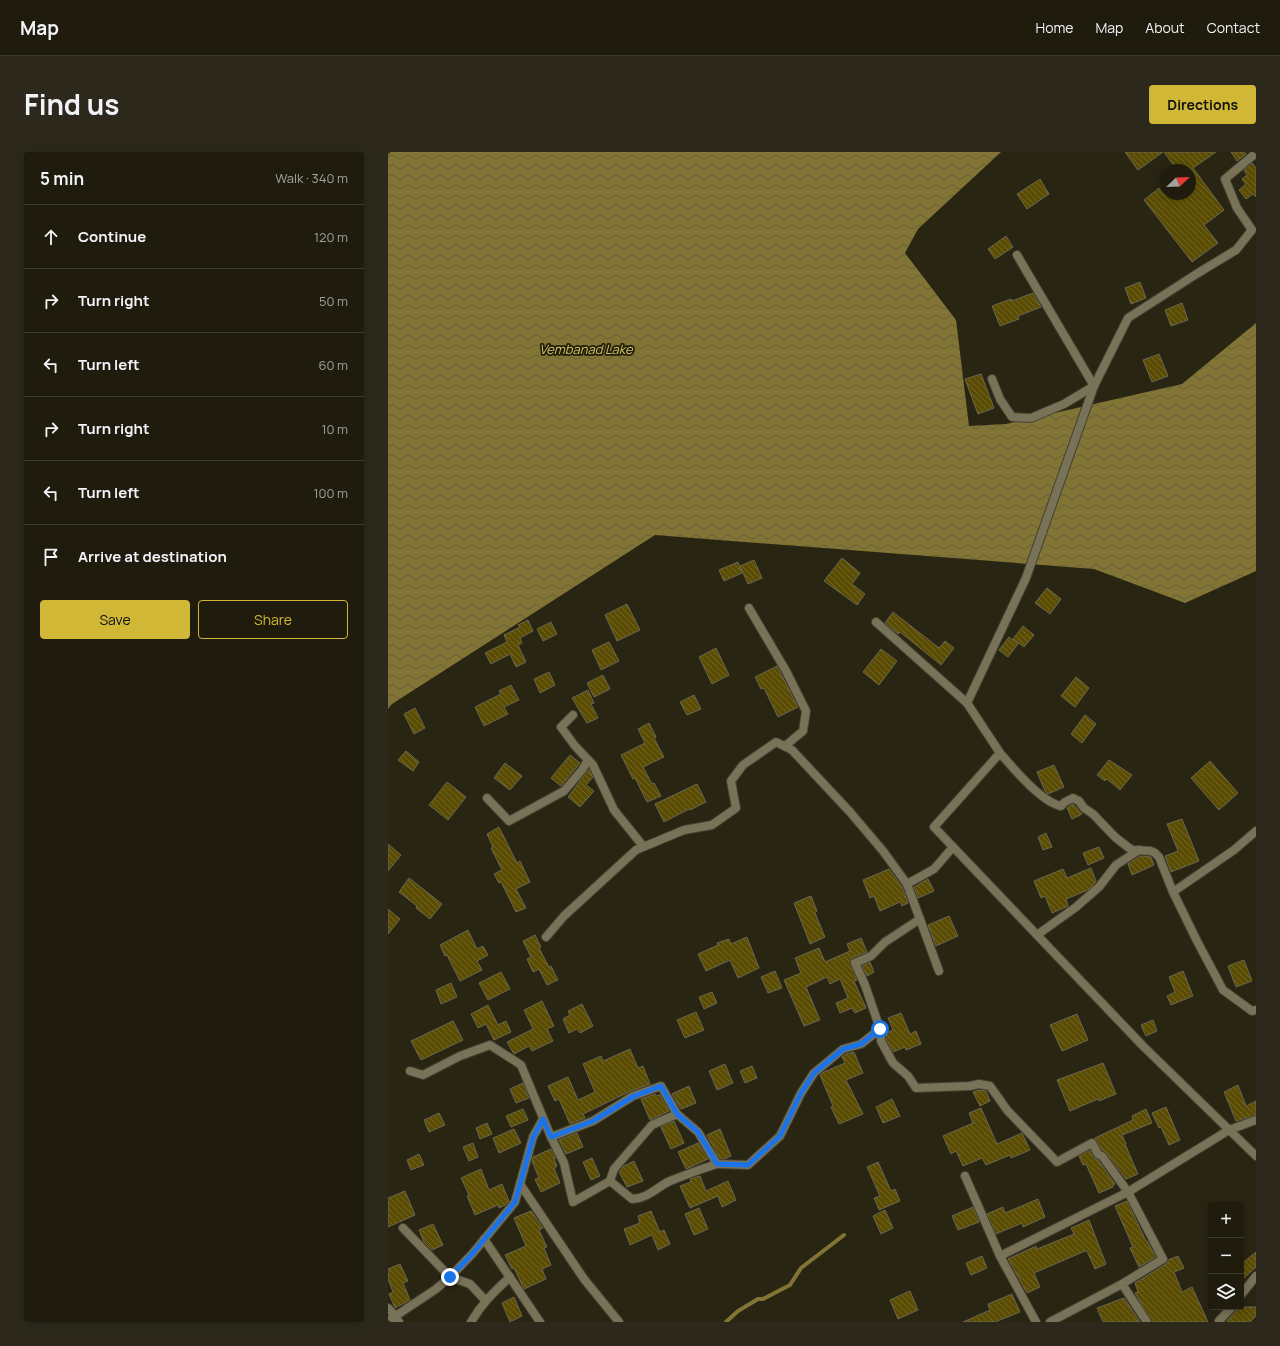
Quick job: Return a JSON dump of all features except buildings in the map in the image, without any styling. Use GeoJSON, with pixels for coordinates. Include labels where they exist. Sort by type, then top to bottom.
{"type":"FeatureCollection","features":[{"type":"Feature","properties":{"kind":"street"},"geometry":{"type":"LineString","coordinates":[[967,703],[1026,578],[1094,386],[1128,318],[1236,250],[1252,230],[1237,208],[1225,179],[1256,153]]}},
{"type":"Feature","properties":{"kind":"street"},"geometry":{"type":"LineString","coordinates":[[1017,254],[1094,386]]}},
{"type":"Feature","properties":{"kind":"street"},"geometry":{"type":"LineString","coordinates":[[992,379],[1000,399],[1012,417],[1031,418],[1064,404],[1094,386]]}},
{"type":"Feature","properties":{"kind":"street"},"geometry":{"type":"LineString","coordinates":[[749,608],[786,670],[806,711],[803,731],[785,746]]}},
{"type":"Feature","properties":{"kind":"street"},"geometry":{"type":"LineString","coordinates":[[876,622],[967,703],[1000,753],[1022,778],[1048,800],[1061,806],[1073,798],[1079,801],[1084,808],[1093,814],[1115,837],[1133,850],[1151,851],[1156,853],[1173,892],[1223,990],[1252,1010],[1256,1010]]}},
{"type":"Feature","properties":{"kind":"street"},"geometry":{"type":"LineString","coordinates":[[573,715],[561,727],[575,746],[593,765],[614,810],[643,846]]}},
{"type":"Feature","properties":{"kind":"street"},"geometry":{"type":"LineString","coordinates":[[546,937],[564,916],[636,850],[684,830],[712,825],[736,808],[732,781],[742,765],[776,742],[792,750],[850,812],[883,851],[908,884],[939,971]]}},
{"type":"Feature","properties":{"kind":"street"},"geometry":{"type":"LineString","coordinates":[[1000,753],[934,827],[1143,1046],[1256,1156]]}},
{"type":"Feature","properties":{"kind":"street"},"geometry":{"type":"LineString","coordinates":[[487,798],[509,821],[564,791],[582,770],[588,760]]}},
{"type":"Feature","properties":{"kind":"street"},"geometry":{"type":"LineString","coordinates":[[1173,892],[1234,850],[1256,831]]}},
{"type":"Feature","properties":{"kind":"street"},"geometry":{"type":"LineString","coordinates":[[908,884],[934,869],[953,846]]}},
{"type":"Feature","properties":{"kind":"street"},"geometry":{"type":"LineString","coordinates":[[1037,935],[1076,907],[1099,887],[1116,865],[1138,850]]}},
{"type":"Feature","properties":{"kind":"street"},"geometry":{"type":"LineString","coordinates":[[920,919],[885,942],[871,956],[855,963],[865,985],[880,1029],[881,1041],[893,1063],[908,1076],[916,1088],[970,1086],[979,1084],[990,1086],[1007,1110],[1056,1162],[1092,1143],[1098,1154],[1102,1156],[1128,1192],[1163,1259],[1122,1284],[1050,1322]]}},
{"type":"Feature","properties":{"kind":"street"},"geometry":{"type":"LineString","coordinates":[[610,1181],[632,1199],[637,1199],[643,1198],[669,1181],[717,1164],[748,1165],[780,1136],[801,1093],[814,1073],[843,1049],[861,1044],[880,1029]]}},
{"type":"Feature","properties":{"kind":"street"},"geometry":{"type":"LineString","coordinates":[[410,1071],[423,1075],[460,1056],[490,1045],[521,1065],[543,1119],[564,1163],[573,1202],[610,1181],[614,1169],[652,1125],[677,1114]]}},
{"type":"Feature","properties":{"kind":"street"},"geometry":{"type":"LineString","coordinates":[[551,1137],[593,1121],[634,1096],[661,1086],[677,1114],[698,1132],[717,1164]]}},
{"type":"Feature","properties":{"kind":"street"},"geometry":{"type":"LineString","coordinates":[[388,1321],[397,1319],[450,1277],[473,1253],[515,1202],[533,1138],[543,1119]]}},
{"type":"Feature","properties":{"kind":"street"},"geometry":{"type":"LineString","coordinates":[[1000,1256],[1128,1192],[1229,1130],[1256,1120]]}},
{"type":"Feature","properties":{"kind":"street"},"geometry":{"type":"LineString","coordinates":[[965,1176],[1000,1256],[1036,1322]]}},
{"type":"Feature","properties":{"kind":"street"},"geometry":{"type":"LineString","coordinates":[[520,1184],[584,1279],[619,1322]]}},
{"type":"Feature","properties":{"kind":"street"},"geometry":{"type":"LineString","coordinates":[[403,1228],[450,1277],[470,1284],[485,1300]]}},
{"type":"Feature","properties":{"kind":"street"},"geometry":{"type":"LineString","coordinates":[[484,1239],[540,1322]]}},
{"type":"Feature","properties":{"kind":"street"},"geometry":{"type":"LineString","coordinates":[[1244,1291],[1256,1276]]}},
{"type":"Feature","properties":{"kind":"street"},"geometry":{"type":"LineString","coordinates":[[471,1322],[485,1300],[510,1278]]}},
{"type":"Feature","properties":{"kind":"street"},"geometry":{"type":"LineString","coordinates":[[1122,1284],[1147,1322]]}},
{"type":"Feature","properties":{"kind":"street"},"geometry":{"type":"LineString","coordinates":[[388,1308],[397,1319]]}},
{"type":"Feature","properties":{"kind":"street"},"geometry":{"type":"LineString","coordinates":[[1218,1321],[1229,1310]]}},
{"type":"Feature","properties":{"kind":"water","name":"Vembanad Lake"},"geometry":{"type":"Polygon","coordinates":[[[388,152],[1001,152],[918,229],[905,253],[956,320],[969,426],[1006,424],[1182,384],[1256,323],[1256,571],[1185,603],[1094,569],[655,535],[392,704],[388,709],[388,152]]]}},
{"type":"Feature","properties":{"kind":"waterway"},"geometry":{"type":"LineString","coordinates":[[726,1322],[738,1311],[758,1299],[763,1299],[790,1285],[801,1268],[844,1235]]}},
{"type":"Feature","properties":{"kind":"route"},"geometry":{"type":"LineString","coordinates":[[450,1277],[473,1253],[515,1202],[533,1138],[543,1119],[551,1137],[593,1121],[634,1096],[661,1086],[677,1114],[698,1132],[717,1164],[748,1165],[780,1136],[801,1093],[814,1073],[843,1049],[861,1044],[880,1029]]}}]}
